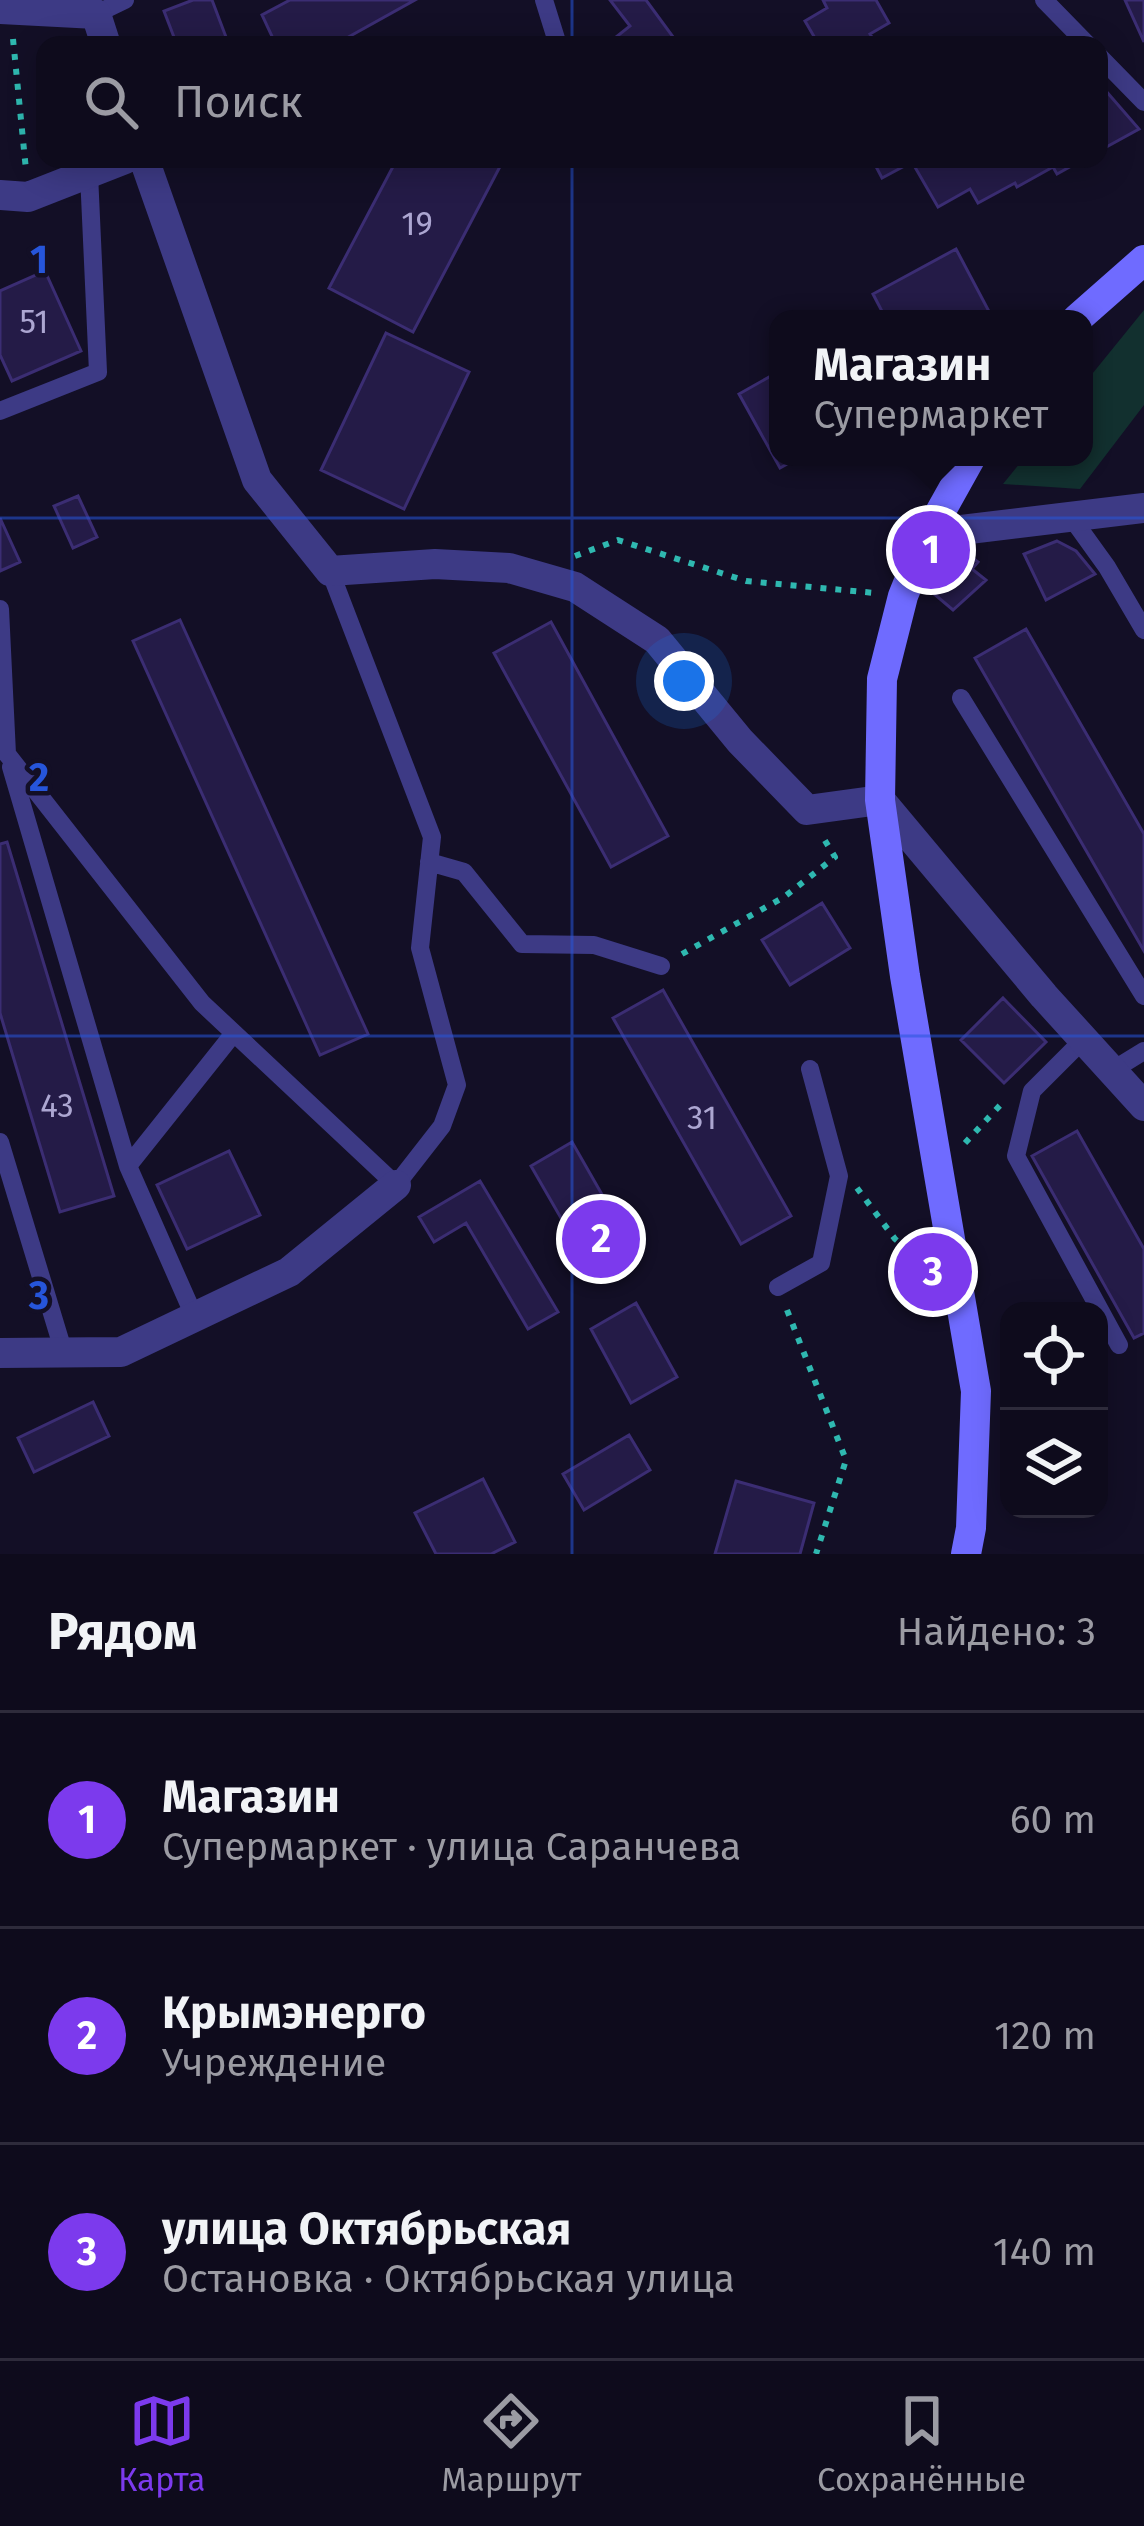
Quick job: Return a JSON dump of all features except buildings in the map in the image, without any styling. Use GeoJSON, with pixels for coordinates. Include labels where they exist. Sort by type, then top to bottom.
{"type":"FeatureCollection","features":[{"type":"Feature","properties":{"kind":"main road"},"geometry":{"type":"LineString","coordinates":[[1087,310],[1144,260]]}},
{"type":"Feature","properties":{"kind":"main road"},"geometry":{"type":"LineString","coordinates":[[966,466],[928,534],[903,596],[882,679],[880,800],[976,1391],[966,1554]]}},
{"type":"Feature","properties":{"kind":"street"},"geometry":{"type":"LineString","coordinates":[[0,9],[96,14],[103,36]]}},
{"type":"Feature","properties":{"kind":"street"},"geometry":{"type":"LineString","coordinates":[[14,196],[103,168]]}},
{"type":"Feature","properties":{"kind":"street"},"geometry":{"type":"LineString","coordinates":[[148,168],[257,480],[330,571],[435,564],[509,568],[575,587],[657,640],[740,741],[807,810],[880,800],[1144,1106]]}},
{"type":"Feature","properties":{"kind":"street"},"geometry":{"type":"LineString","coordinates":[[928,534],[1144,508]]}},
{"type":"Feature","properties":{"kind":"street"},"geometry":{"type":"LineString","coordinates":[[0,1353],[122,1352],[290,1272],[396,1186]]}},
{"type":"Feature","properties":{"kind":"lane"},"geometry":{"type":"LineString","coordinates":[[96,14],[125,0]]}},
{"type":"Feature","properties":{"kind":"lane"},"geometry":{"type":"LineString","coordinates":[[544,0],[555,36]]}},
{"type":"Feature","properties":{"kind":"lane"},"geometry":{"type":"LineString","coordinates":[[1044,0],[1079,36]]}},
{"type":"Feature","properties":{"kind":"lane"},"geometry":{"type":"LineString","coordinates":[[1108,65],[1144,102]]}},
{"type":"Feature","properties":{"kind":"lane"},"geometry":{"type":"LineString","coordinates":[[0,411],[98,372],[89,174]]}},
{"type":"Feature","properties":{"kind":"lane"},"geometry":{"type":"LineString","coordinates":[[1071,517],[1107,566],[1144,630]]}},
{"type":"Feature","properties":{"kind":"lane"},"geometry":{"type":"LineString","coordinates":[[4,754],[202,1003],[396,1186],[442,1126],[457,1084],[420,948],[432,837],[330,571]]}},
{"type":"Feature","properties":{"kind":"lane"},"geometry":{"type":"LineString","coordinates":[[0,608],[4,754],[128,1166],[196,1318]]}},
{"type":"Feature","properties":{"kind":"lane"},"geometry":{"type":"LineString","coordinates":[[961,698],[1144,996]]}},
{"type":"Feature","properties":{"kind":"lane"},"geometry":{"type":"LineString","coordinates":[[429,862],[464,872],[522,944],[594,945],[661,966]]}},
{"type":"Feature","properties":{"kind":"lane"},"geometry":{"type":"LineString","coordinates":[[128,1166],[234,1033]]}},
{"type":"Feature","properties":{"kind":"lane"},"geometry":{"type":"LineString","coordinates":[[1084,1040],[1032,1091],[1016,1156],[1119,1345]]}},
{"type":"Feature","properties":{"kind":"lane"},"geometry":{"type":"LineString","coordinates":[[1113,1070],[1144,1051]]}},
{"type":"Feature","properties":{"kind":"lane"},"geometry":{"type":"LineString","coordinates":[[778,1287],[820,1263],[839,1176],[810,1069]]}},
{"type":"Feature","properties":{"kind":"lane"},"geometry":{"type":"LineString","coordinates":[[0,1142],[64,1353]]}},
{"type":"Feature","properties":{"kind":"path"},"geometry":{"type":"LineString","coordinates":[[14,196],[17,63]]}},
{"type":"Feature","properties":{"kind":"path"},"geometry":{"type":"LineString","coordinates":[[529,573],[618,540],[746,581],[903,596]]}},
{"type":"Feature","properties":{"kind":"path"},"geometry":{"type":"LineString","coordinates":[[661,966],[784,897],[835,857],[807,810]]}},
{"type":"Feature","properties":{"kind":"path"},"geometry":{"type":"LineString","coordinates":[[839,1176],[863,1193],[895,1239]]}},
{"type":"Feature","properties":{"kind":"path"},"geometry":{"type":"LineString","coordinates":[[778,1287],[846,1460],[816,1554]]}},
{"type":"Feature","properties":{"kind":"green space"},"geometry":{"type":"Polygon","coordinates":[[[1144,310],[1144,405],[1080,489],[1003,484],[1018,466],[1093,466],[1093,373],[1144,310]]]}},
{"type":"Feature","properties":{"kind":"place","name":"Магазин"},"geometry":{"type":"Point","coordinates":[931,550]}},
{"type":"Feature","properties":{"kind":"place","name":"Крымэнерго"},"geometry":{"type":"Point","coordinates":[601,1239]}},
{"type":"Feature","properties":{"kind":"place","name":"улица Октябрьская"},"geometry":{"type":"Point","coordinates":[933,1272]}}]}
